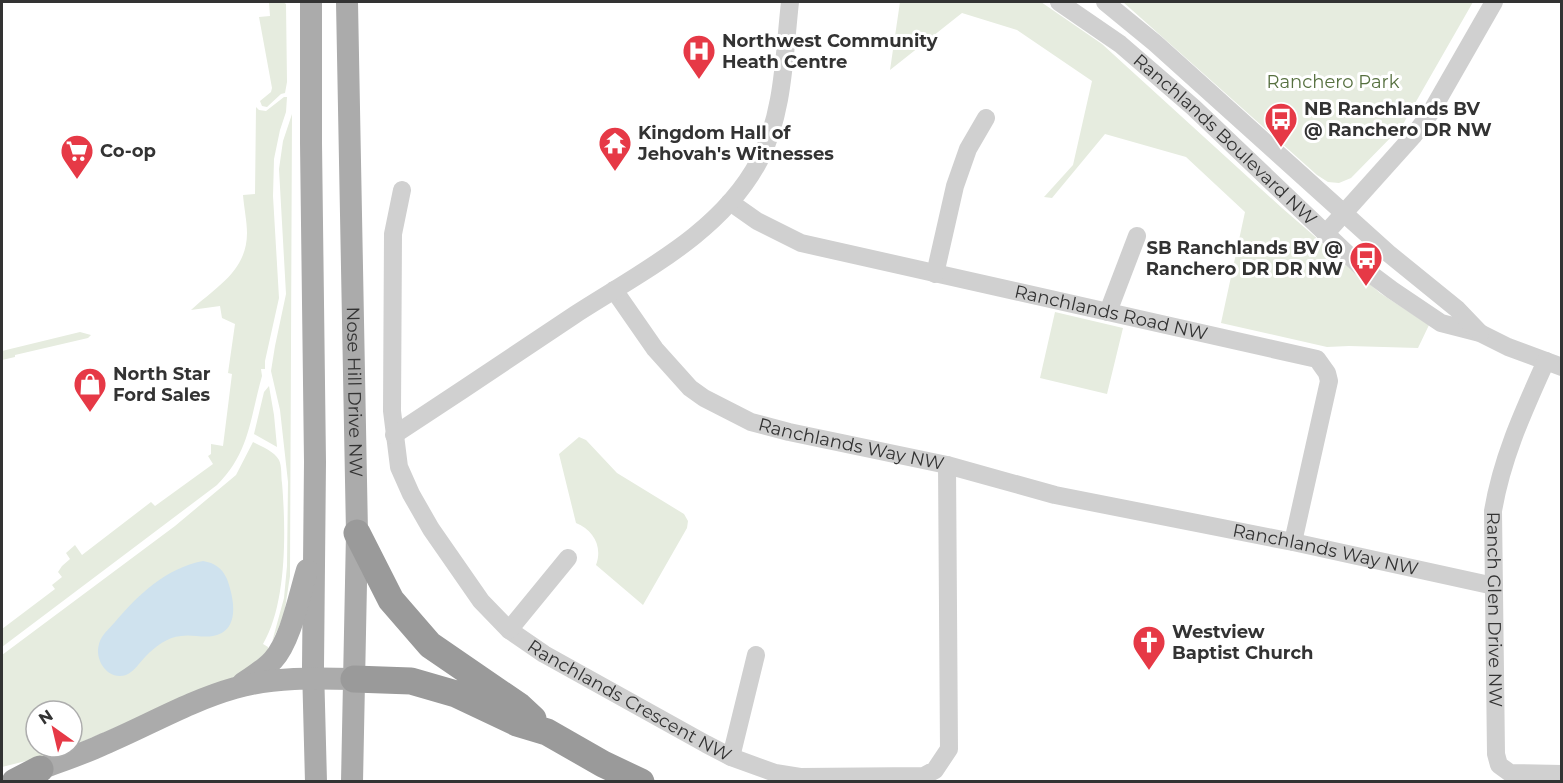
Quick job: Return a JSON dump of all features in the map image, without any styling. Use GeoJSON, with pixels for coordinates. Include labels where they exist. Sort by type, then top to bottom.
{"type":"FeatureCollection","features":[{"type":"Feature","properties":{"kind":"highway"},"geometry":{"type":"LineString","coordinates":[[357,532],[392,600],[430,645],[519,706],[547,732]]}},
{"type":"Feature","properties":{"kind":"highway"},"geometry":{"type":"LineString","coordinates":[[354,679],[411,681],[456,694],[517,723],[547,732],[603,764],[641,782]]}},
{"type":"Feature","properties":{"kind":"highway"},"geometry":{"type":"LineString","coordinates":[[15,782],[40,769]]}},
{"type":"Feature","properties":{"kind":"main road"},"geometry":{"type":"LineString","coordinates":[[311,2],[315,545],[313,678],[316,782]]}},
{"type":"Feature","properties":{"kind":"main road","name":"Nose Hill Drive NW"},"geometry":{"type":"LineString","coordinates":[[347,2],[357,532],[352,782]]}},
{"type":"Feature","properties":{"kind":"main road"},"geometry":{"type":"LineString","coordinates":[[237,687],[264,669],[278,653],[287,634],[315,545]]}},
{"type":"Feature","properties":{"kind":"main road"},"geometry":{"type":"LineString","coordinates":[[40,769],[103,745],[210,696],[237,687],[313,678],[354,679]]}},
{"type":"Feature","properties":{"kind":"street"},"geometry":{"type":"LineString","coordinates":[[394,435],[696,234],[730,202],[759,160],[772,127],[781,90],[790,2]]}},
{"type":"Feature","properties":{"kind":"street","name":"Ranchlands Boulevard NW"},"geometry":{"type":"LineString","coordinates":[[1059,2],[1120,44],[1185,100],[1360,266],[1409,303],[1442,323],[1480,333],[1554,364]]}},
{"type":"Feature","properties":{"kind":"street","name":"Ranchlands Boulevard NW"},"geometry":{"type":"LineString","coordinates":[[1105,2],[1155,43],[1396,260],[1457,309],[1480,333]]}},
{"type":"Feature","properties":{"kind":"street"},"geometry":{"type":"LineString","coordinates":[[1326,233],[1414,135],[1431,112],[1494,2]]}},
{"type":"Feature","properties":{"kind":"street"},"geometry":{"type":"LineString","coordinates":[[935,274],[955,186],[968,149],[986,118]]}},
{"type":"Feature","properties":{"kind":"street","name":"Ranchlands Crescent NW"},"geometry":{"type":"LineString","coordinates":[[402,190],[393,234],[391,321],[394,435],[399,468],[431,529],[481,601],[509,630],[562,664],[731,757],[775,773],[800,777],[924,776],[935,770],[943,761],[949,749],[947,465]]}},
{"type":"Feature","properties":{"kind":"street","name":"Ranchlands Road NW"},"geometry":{"type":"LineString","coordinates":[[730,202],[757,221],[801,243],[1317,360],[1322,364],[1329,381],[1293,542]]}},
{"type":"Feature","properties":{"kind":"street"},"geometry":{"type":"LineString","coordinates":[[1108,312],[1137,236]]}},
{"type":"Feature","properties":{"kind":"street","name":"Ranchlands Way NW"},"geometry":{"type":"LineString","coordinates":[[614,290],[670,368],[690,388],[704,398],[751,422],[947,465],[1055,495],[1293,542],[1494,586]]}},
{"type":"Feature","properties":{"kind":"street","name":"Ranch Glen Drive NW"},"geometry":{"type":"LineString","coordinates":[[1554,364],[1515,429],[1496,490],[1493,511],[1497,760],[1502,769],[1510,773],[1562,774]]}},
{"type":"Feature","properties":{"kind":"street"},"geometry":{"type":"LineString","coordinates":[[509,630],[568,558]]}},
{"type":"Feature","properties":{"kind":"street"},"geometry":{"type":"LineString","coordinates":[[731,757],[756,655]]}},
{"type":"Feature","properties":{"kind":"street"},"geometry":{"type":"LineString","coordinates":[[2,777],[40,769]]}},
{"type":"Feature","properties":{"kind":"green space"},"geometry":{"type":"Polygon","coordinates":[[[269,2],[286,4],[287,82],[285,93],[267,107],[262,106],[260,101],[271,92],[272,88],[259,17],[270,16],[269,2]]]}},
{"type":"Feature","properties":{"kind":"green space"},"geometry":{"type":"Polygon","coordinates":[[[900,2],[1041,2],[1102,44],[1282,208],[1380,293],[1429,325],[1418,348],[1327,347],[1221,323],[1245,212],[1186,157],[1105,134],[1052,198],[1044,197],[1073,165],[1092,81],[1017,30],[962,13],[890,70],[900,2]]]}},
{"type":"Feature","properties":{"kind":"green space","name":"Ranchero Park"},"geometry":{"type":"Polygon","coordinates":[[[1123,2],[1473,2],[1402,126],[1351,178],[1339,183],[1328,182],[1317,175],[1123,2]]]}},
{"type":"Feature","properties":{"kind":"green space"},"geometry":{"type":"Polygon","coordinates":[[[287,97],[286,112],[274,159],[273,196],[279,298],[265,369],[261,369],[262,376],[243,447],[228,473],[217,485],[2,647],[2,629],[55,589],[52,585],[62,577],[58,572],[70,559],[66,553],[75,545],[82,555],[151,502],[155,506],[213,464],[208,456],[211,454],[211,444],[223,446],[232,374],[228,373],[235,324],[222,318],[220,306],[191,310],[220,286],[242,258],[247,233],[243,195],[255,194],[256,107],[266,111],[287,97]]]}},
{"type":"Feature","properties":{"kind":"green space"},"geometry":{"type":"Polygon","coordinates":[[[292,114],[290,576],[284,615],[272,642],[284,598],[287,566],[288,482],[280,410],[271,371],[286,294],[279,169],[283,141],[292,114]]]}},
{"type":"Feature","properties":{"kind":"green space"},"geometry":{"type":"Polygon","coordinates":[[[1055,312],[1123,328],[1107,394],[1040,378],[1055,312]]]}},
{"type":"Feature","properties":{"kind":"green space"},"geometry":{"type":"Polygon","coordinates":[[[80,332],[91,335],[88,338],[2,360],[2,351],[80,332]]]}},
{"type":"Feature","properties":{"kind":"green space"},"geometry":{"type":"Polygon","coordinates":[[[269,386],[277,447],[254,434],[264,392],[269,386]]]}},
{"type":"Feature","properties":{"kind":"green space"},"geometry":{"type":"Polygon","coordinates":[[[579,437],[586,440],[617,473],[684,514],[688,521],[687,528],[643,605],[596,565],[598,551],[595,540],[592,534],[576,523],[559,454],[579,437]]]}},
{"type":"Feature","properties":{"kind":"green space"},"geometry":{"type":"Polygon","coordinates":[[[253,442],[274,454],[280,462],[284,522],[283,566],[277,608],[263,644],[269,650],[241,674],[84,741],[84,699],[24,699],[24,759],[34,759],[2,767],[2,655],[175,526],[236,475],[253,442]]]}},
{"type":"Feature","properties":{"kind":"water"},"geometry":{"type":"Polygon","coordinates":[[[203,561],[218,567],[227,579],[233,604],[232,621],[228,628],[213,636],[171,638],[153,649],[129,674],[119,676],[108,672],[101,662],[98,650],[100,641],[106,632],[133,602],[154,584],[177,570],[203,561]]]}},
{"type":"Feature","properties":{"kind":"place","name":"Northwest Community Heath Centre"},"geometry":{"type":"Point","coordinates":[699,80]}},
{"type":"Feature","properties":{"kind":"place","name":"NB Ranchlands BV @ Ranchero DR NW"},"geometry":{"type":"Point","coordinates":[1281,148]}},
{"type":"Feature","properties":{"kind":"place","name":"Kingdom Hall of Jehovah's Witnesses"},"geometry":{"type":"Point","coordinates":[615,172]}},
{"type":"Feature","properties":{"kind":"place","name":"Co-op"},"geometry":{"type":"Point","coordinates":[77,180]}},
{"type":"Feature","properties":{"kind":"place","name":"SB Ranchlands BV @ Ranchero DR DR NW"},"geometry":{"type":"Point","coordinates":[1366,287]}},
{"type":"Feature","properties":{"kind":"place","name":"North Star Ford Sales"},"geometry":{"type":"Point","coordinates":[90,413]}},
{"type":"Feature","properties":{"kind":"place","name":"Westview Baptist Church"},"geometry":{"type":"Point","coordinates":[1149,671]}}]}
